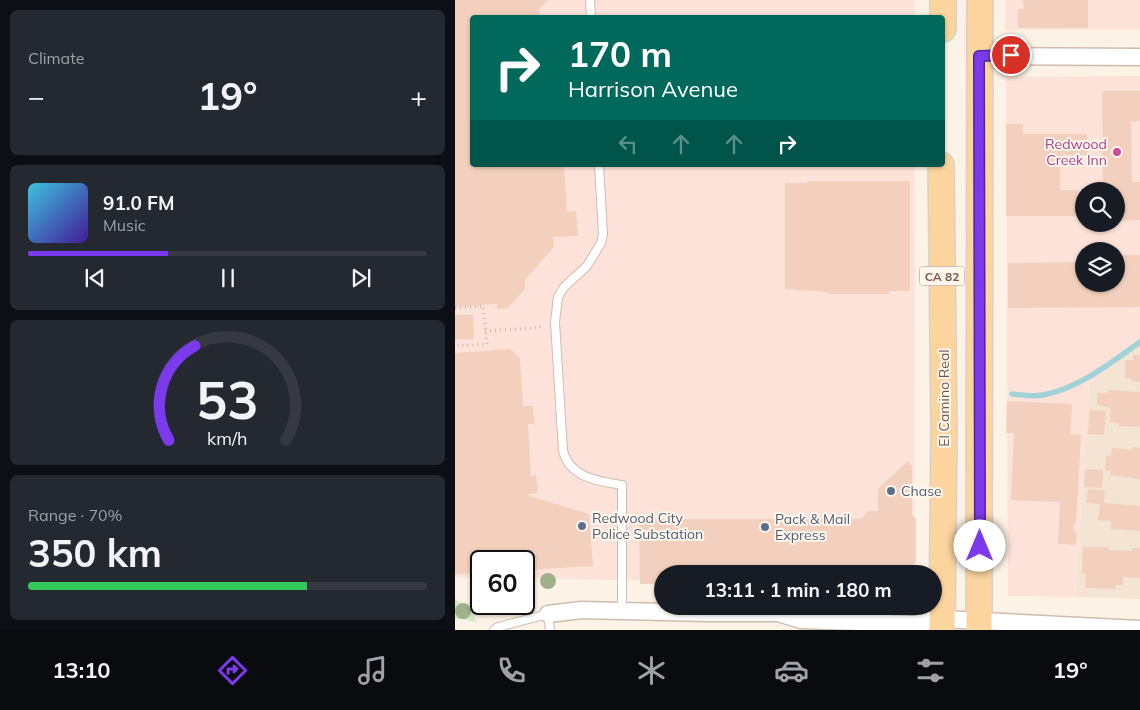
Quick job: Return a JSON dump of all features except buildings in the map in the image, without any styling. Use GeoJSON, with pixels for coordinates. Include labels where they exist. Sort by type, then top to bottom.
{"type":"FeatureCollection","features":[{"type":"Feature","properties":{"kind":"main road"},"geometry":{"type":"LineString","coordinates":[[943,0],[943,15]]}},
{"type":"Feature","properties":{"kind":"main road","name":"CA 82"},"geometry":{"type":"LineString","coordinates":[[980,0],[980,625]]}},
{"type":"Feature","properties":{"kind":"main road","name":"El Camino Real"},"geometry":{"type":"LineString","coordinates":[[941,167],[944,404],[942,624]]}},
{"type":"Feature","properties":{"kind":"street"},"geometry":{"type":"LineString","coordinates":[[979,56],[1140,57]]}},
{"type":"Feature","properties":{"kind":"street"},"geometry":{"type":"LineString","coordinates":[[549,622],[581,610],[654,611]]}},
{"type":"Feature","properties":{"kind":"street"},"geometry":{"type":"LineString","coordinates":[[792,615],[801,620],[837,625],[942,624],[1140,629]]}},
{"type":"Feature","properties":{"kind":"street"},"geometry":{"type":"LineString","coordinates":[[928,615],[942,624]]}},
{"type":"Feature","properties":{"kind":"lane"},"geometry":{"type":"LineString","coordinates":[[590,0],[591,15]]}},
{"type":"Feature","properties":{"kind":"lane"},"geometry":{"type":"LineString","coordinates":[[599,167],[603,234],[601,243],[587,266],[564,287],[558,297],[555,322],[558,381],[565,460],[585,477],[622,486],[622,611]]}},
{"type":"Feature","properties":{"kind":"lane"},"geometry":{"type":"LineString","coordinates":[[496,629],[549,622]]}},
{"type":"Feature","properties":{"kind":"path"},"geometry":{"type":"LineString","coordinates":[[455,308],[483,306],[487,344],[455,346]]}},
{"type":"Feature","properties":{"kind":"path"},"geometry":{"type":"LineString","coordinates":[[485,331],[534,328],[555,322]]}},
{"type":"Feature","properties":{"kind":"shaded area"},"geometry":{"type":"Polygon","coordinates":[[[455,0],[915,0],[915,15],[470,15],[470,167],[915,167],[914,565],[654,565],[654,581],[535,578],[535,550],[470,550],[470,578],[455,577],[455,0]]]}},
{"type":"Feature","properties":{"kind":"shaded area"},"geometry":{"type":"Polygon","coordinates":[[[1005,0],[1140,0],[1140,29],[1005,30],[1005,0]]]}},
{"type":"Feature","properties":{"kind":"shaded area"},"geometry":{"type":"Polygon","coordinates":[[[1140,76],[1140,337],[1089,385],[1075,597],[1008,596],[1006,77],[1140,76]]]}},
{"type":"Feature","properties":{"kind":"shaded area"},"geometry":{"type":"Polygon","coordinates":[[[1140,337],[1140,599],[1075,597],[1089,385],[1140,337]]]}},
{"type":"Feature","properties":{"kind":"green space"},"geometry":{"type":"Polygon","coordinates":[[[455,599],[470,610],[470,615],[474,615],[477,622],[455,618],[455,599]]]}},
{"type":"Feature","properties":{"kind":"waterway"},"geometry":{"type":"LineString","coordinates":[[1012,394],[1039,396],[1069,387],[1094,374],[1140,342]]}},
{"type":"Feature","properties":{"kind":"place","name":"Redwood Creek Inn"},"geometry":{"type":"Point","coordinates":[1117,152]}},
{"type":"Feature","properties":{"kind":"place","name":"Chase"},"geometry":{"type":"Point","coordinates":[891,491]}},
{"type":"Feature","properties":{"kind":"place","name":"Redwood City Police Substation"},"geometry":{"type":"Point","coordinates":[582,526]}},
{"type":"Feature","properties":{"kind":"place","name":"Pack & Mail Express"},"geometry":{"type":"Point","coordinates":[765,527]}},
{"type":"Feature","properties":{"kind":"route"},"geometry":{"type":"LineString","coordinates":[[980,546],[979,56],[1011,55]]}}]}
